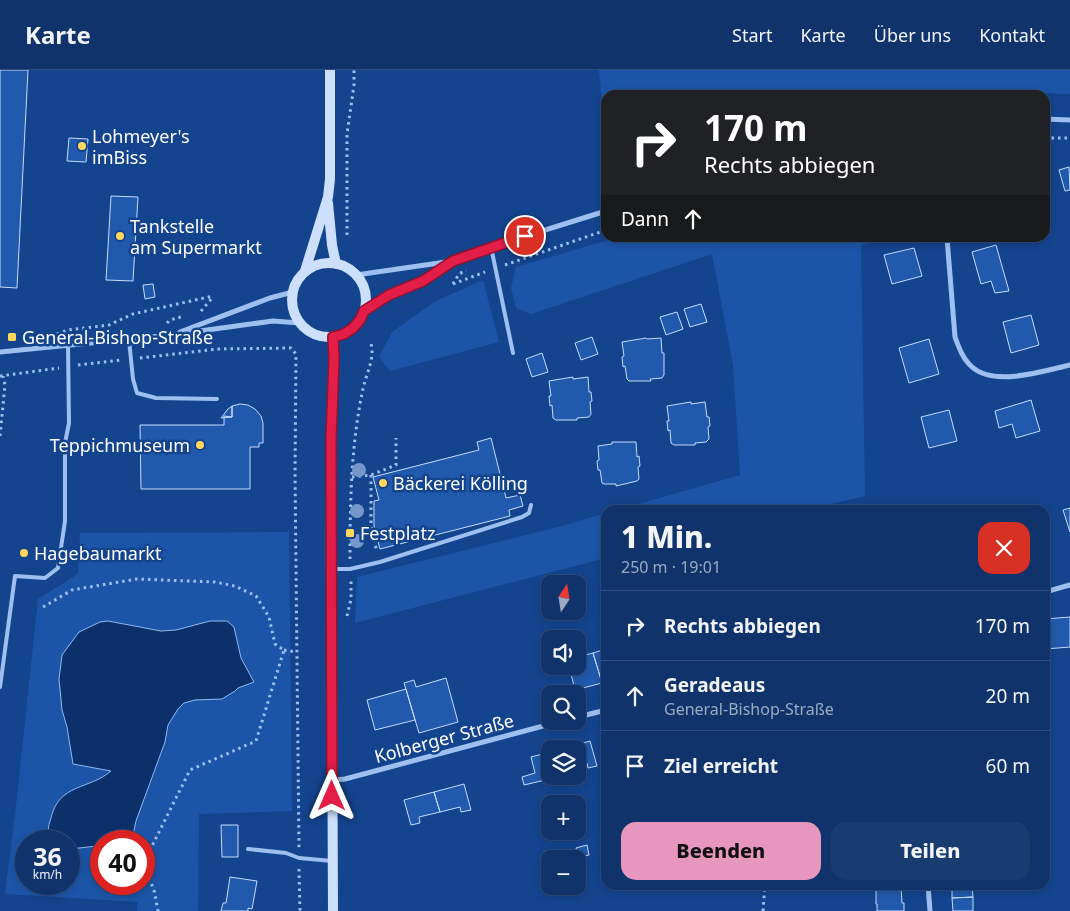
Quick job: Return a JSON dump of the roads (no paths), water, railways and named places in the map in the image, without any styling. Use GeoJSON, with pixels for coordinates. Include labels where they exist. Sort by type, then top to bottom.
{"type":"FeatureCollection","features":[{"type":"Feature","properties":{"kind":"street"},"geometry":{"type":"LineString","coordinates":[[330,70],[330,179],[328,198],[332,245],[336,264]]}},
{"type":"Feature","properties":{"kind":"street"},"geometry":{"type":"LineString","coordinates":[[1050,119],[1070,120]]}},
{"type":"Feature","properties":{"kind":"street"},"geometry":{"type":"LineString","coordinates":[[305,271],[328,198]]}},
{"type":"Feature","properties":{"kind":"street"},"geometry":{"type":"LineString","coordinates":[[356,274],[453,261],[601,213]]}},
{"type":"Feature","properties":{"kind":"street"},"geometry":{"type":"LineString","coordinates":[[947,242],[955,337],[961,352],[973,368],[989,375],[1010,377],[1070,365]]}},
{"type":"Feature","properties":{"kind":"street"},"geometry":{"type":"LineString","coordinates":[[364,311],[389,295],[423,281],[453,261]]}},
{"type":"Feature","properties":{"kind":"street"},"geometry":{"type":"LineString","coordinates":[[324,263],[336,264],[344,266],[356,274],[365,291],[364,311],[360,320],[344,334],[333,337],[314,334],[300,323],[294,313],[292,303],[293,292],[305,271],[324,263]]}},
{"type":"Feature","properties":{"kind":"street"},"geometry":{"type":"LineString","coordinates":[[171,335],[270,298],[293,292]]}},
{"type":"Feature","properties":{"kind":"street"},"geometry":{"type":"LineString","coordinates":[[0,352],[129,340],[273,321],[300,323]]}},
{"type":"Feature","properties":{"kind":"street"},"geometry":{"type":"LineString","coordinates":[[333,337],[331,440],[333,911]]}},
{"type":"Feature","properties":{"kind":"street"},"geometry":{"type":"LineString","coordinates":[[1050,591],[1070,585]]}},
{"type":"Feature","properties":{"kind":"street"},"geometry":{"type":"LineString","coordinates":[[586,715],[601,711]]}},
{"type":"Feature","properties":{"kind":"street","name":"Kolberger Straße"},"geometry":{"type":"LineString","coordinates":[[332,780],[345,779],[541,727]]}},
{"type":"Feature","properties":{"kind":"street"},"geometry":{"type":"LineString","coordinates":[[928,890],[930,911]]}},
{"type":"Feature","properties":{"kind":"lane"},"geometry":{"type":"LineString","coordinates":[[491,247],[513,353]]}},
{"type":"Feature","properties":{"kind":"lane"},"geometry":{"type":"LineString","coordinates":[[129,340],[138,393],[156,398],[217,399]]}},
{"type":"Feature","properties":{"kind":"lane"},"geometry":{"type":"LineString","coordinates":[[0,687],[15,576],[45,578],[58,568],[65,521],[65,443],[69,423],[68,346]]}},
{"type":"Feature","properties":{"kind":"lane"},"geometry":{"type":"LineString","coordinates":[[332,569],[350,569],[380,562],[522,518],[529,513],[531,506]]}},
{"type":"Feature","properties":{"kind":"lane"},"geometry":{"type":"LineString","coordinates":[[248,849],[286,853],[299,858],[332,861]]}},
{"type":"Feature","properties":{"kind":"place","name":"Lohmeyer's imBiss"},"geometry":{"type":"Point","coordinates":[82,146]}},
{"type":"Feature","properties":{"kind":"place","name":"Tankstelle am Supermarkt"},"geometry":{"type":"Point","coordinates":[120,236]}},
{"type":"Feature","properties":{"kind":"place","name":"General-Bishop-Straße"},"geometry":{"type":"Point","coordinates":[12,337]}},
{"type":"Feature","properties":{"kind":"place","name":"Teppichmuseum"},"geometry":{"type":"Point","coordinates":[200,445]}},
{"type":"Feature","properties":{"kind":"place","name":"Bäckerei Kölling"},"geometry":{"type":"Point","coordinates":[383,483]}},
{"type":"Feature","properties":{"kind":"place","name":"Festplatz"},"geometry":{"type":"Point","coordinates":[350,533]}},
{"type":"Feature","properties":{"kind":"place","name":"Hagebaumarkt"},"geometry":{"type":"Point","coordinates":[24,553]}}]}
